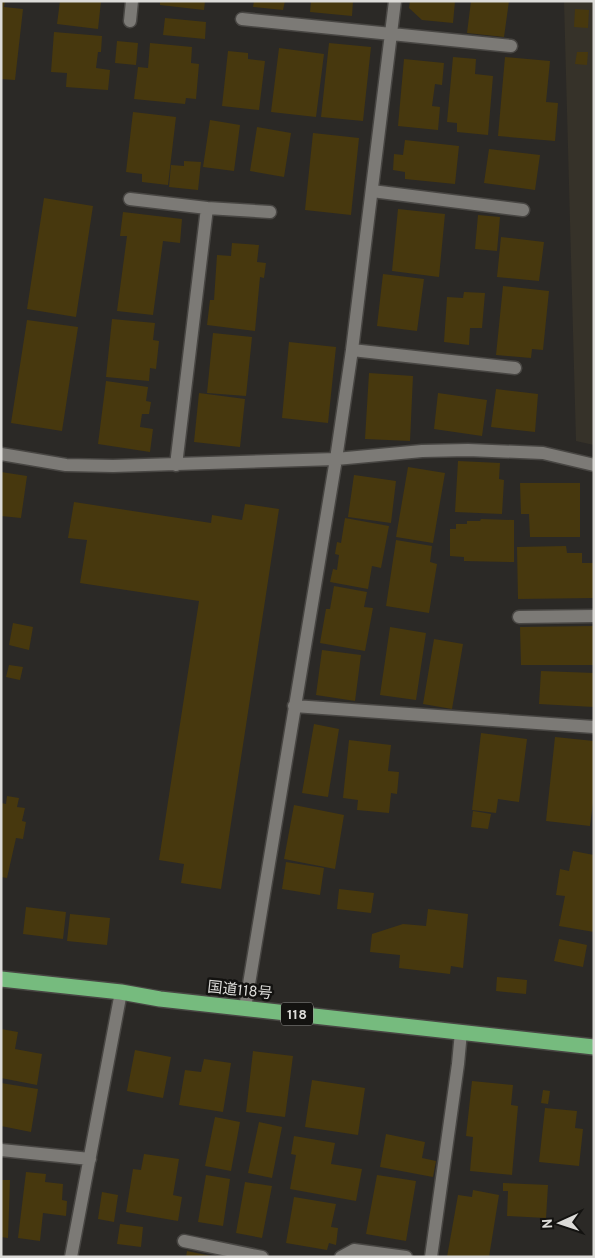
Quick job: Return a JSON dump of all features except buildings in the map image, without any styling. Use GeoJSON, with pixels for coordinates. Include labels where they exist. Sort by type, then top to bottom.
{"type":"FeatureCollection","features":[{"type":"Feature","properties":{"kind":"highway","name":"国道118号"},"geometry":{"type":"LineString","coordinates":[[1,979],[120,992],[160,999],[594,1047]]}},
{"type":"Feature","properties":{"kind":"street"},"geometry":{"type":"LineString","coordinates":[[130,21],[132,1]]}},
{"type":"Feature","properties":{"kind":"street"},"geometry":{"type":"LineString","coordinates":[[245,1008],[336,460],[352,350],[395,1]]}},
{"type":"Feature","properties":{"kind":"street"},"geometry":{"type":"LineString","coordinates":[[242,19],[511,46]]}},
{"type":"Feature","properties":{"kind":"street"},"geometry":{"type":"LineString","coordinates":[[372,191],[524,210]]}},
{"type":"Feature","properties":{"kind":"street"},"geometry":{"type":"LineString","coordinates":[[130,199],[207,208],[270,212]]}},
{"type":"Feature","properties":{"kind":"street"},"geometry":{"type":"LineString","coordinates":[[176,465],[207,208]]}},
{"type":"Feature","properties":{"kind":"street"},"geometry":{"type":"LineString","coordinates":[[352,350],[515,368]]}},
{"type":"Feature","properties":{"kind":"street"},"geometry":{"type":"LineString","coordinates":[[1,454],[66,465],[176,465],[336,460],[422,451],[468,450],[542,453],[594,465]]}},
{"type":"Feature","properties":{"kind":"street"},"geometry":{"type":"LineString","coordinates":[[519,617],[594,616]]}},
{"type":"Feature","properties":{"kind":"street"},"geometry":{"type":"LineString","coordinates":[[294,706],[594,727]]}},
{"type":"Feature","properties":{"kind":"street"},"geometry":{"type":"LineString","coordinates":[[71,1257],[120,992]]}},
{"type":"Feature","properties":{"kind":"street"},"geometry":{"type":"LineString","coordinates":[[431,1257],[461,1032]]}},
{"type":"Feature","properties":{"kind":"street"},"geometry":{"type":"LineString","coordinates":[[1,1150],[90,1159]]}},
{"type":"Feature","properties":{"kind":"street"},"geometry":{"type":"LineString","coordinates":[[184,1241],[262,1257]]}},
{"type":"Feature","properties":{"kind":"street"},"geometry":{"type":"LineString","coordinates":[[341,1257],[354,1250],[406,1257]]}},
{"type":"Feature","properties":{"kind":"shaded area"},"geometry":{"type":"Polygon","coordinates":[[[564,1],[594,1],[594,445],[576,441],[564,1]]]}}]}
